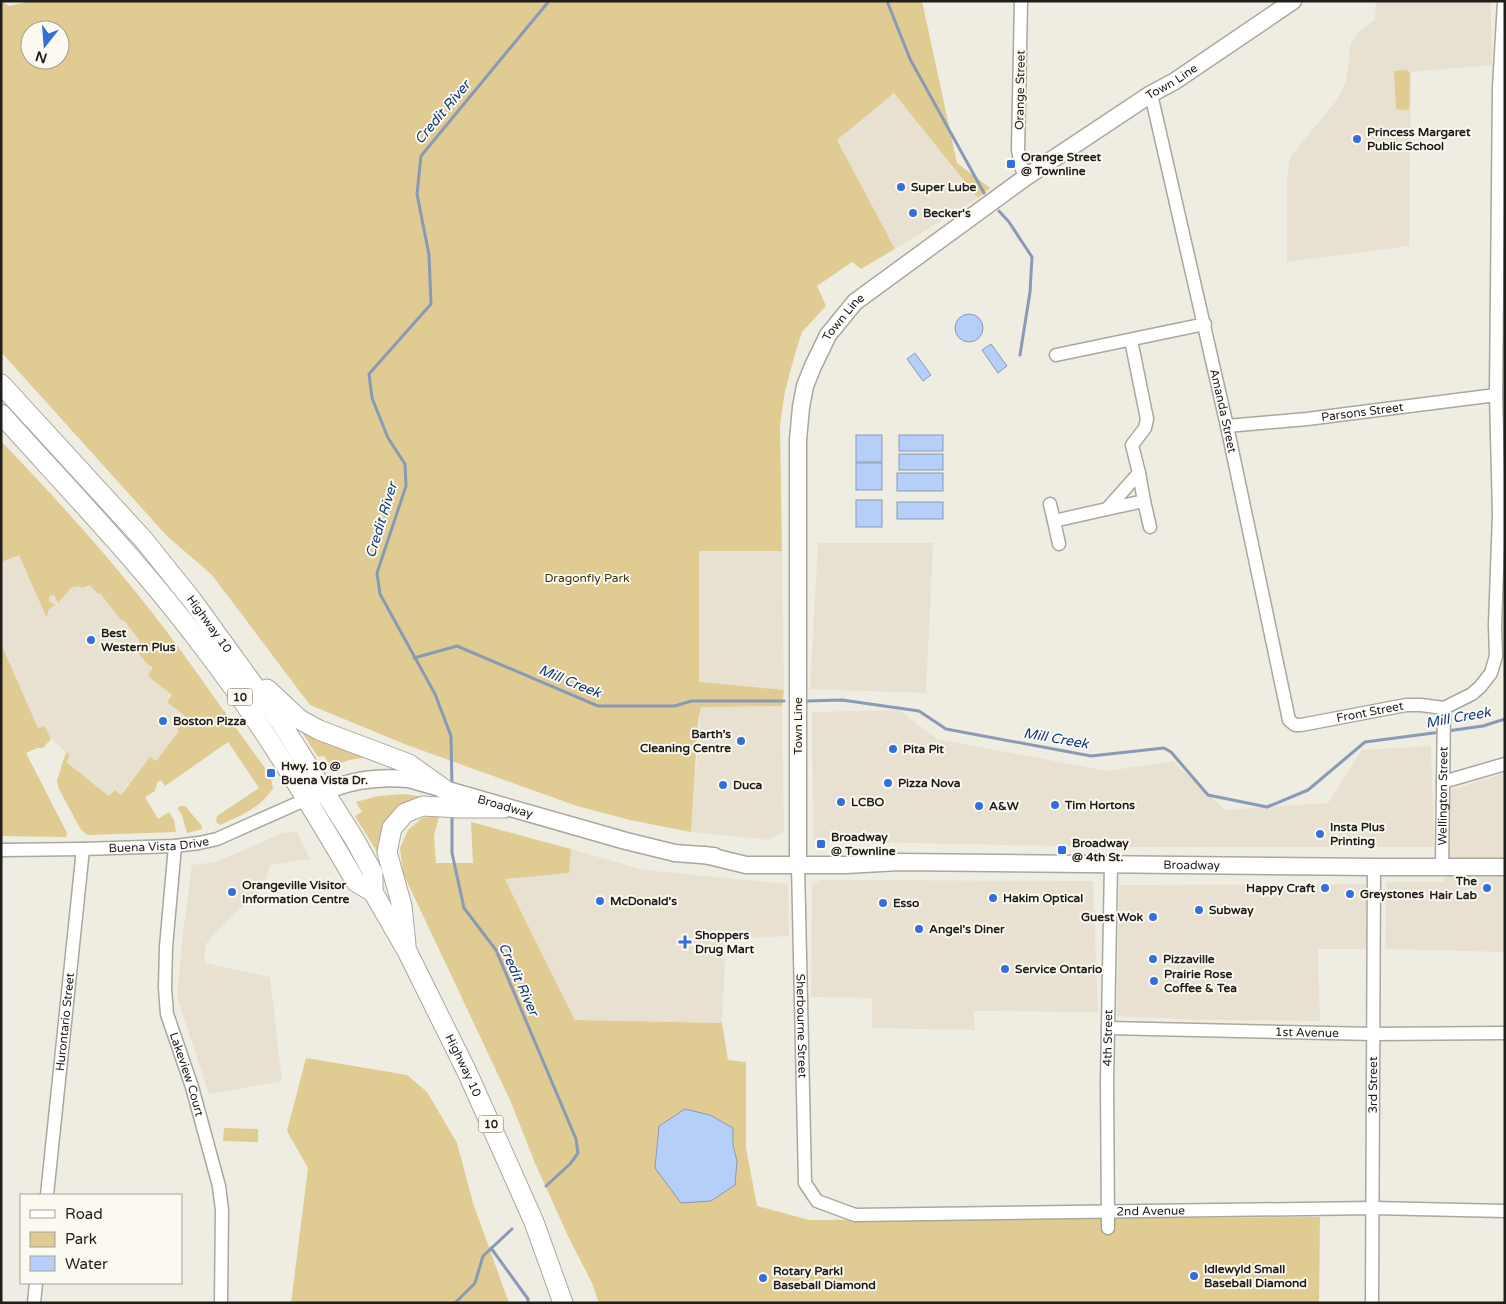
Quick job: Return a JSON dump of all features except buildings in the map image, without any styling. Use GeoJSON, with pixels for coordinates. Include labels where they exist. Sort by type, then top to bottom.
{"type":"FeatureCollection","features":[{"type":"Feature","properties":{"kind":"highway","name":"Highway 10"},"geometry":{"type":"LineString","coordinates":[[1,384],[142,539],[192,600],[281,723],[316,795]]}},
{"type":"Feature","properties":{"kind":"highway","name":"Highway 10"},"geometry":{"type":"LineString","coordinates":[[1,414],[121,546],[193,633],[316,795],[355,840],[373,873],[373,892],[441,1018],[479,1098],[534,1222],[563,1303]]}},
{"type":"Feature","properties":{"kind":"highway"},"geometry":{"type":"LineString","coordinates":[[235,661],[299,719],[319,730],[409,764],[452,800]]}},
{"type":"Feature","properties":{"kind":"highway"},"geometry":{"type":"LineString","coordinates":[[406,951],[402,906],[387,852],[392,828],[405,813],[412,809],[452,800],[504,808]]}},
{"type":"Feature","properties":{"kind":"main road","name":"Town Line"},"geometry":{"type":"LineString","coordinates":[[798,861],[798,440],[805,386],[828,335],[855,302],[1026,176],[1151,94],[1175,81],[1291,2]]}},
{"type":"Feature","properties":{"kind":"main road"},"geometry":{"type":"LineString","coordinates":[[316,795],[368,778],[387,777],[409,779],[452,800]]}},
{"type":"Feature","properties":{"kind":"main road","name":"Broadway"},"geometry":{"type":"LineString","coordinates":[[504,808],[674,853],[798,861],[846,858],[879,862],[1374,868],[1505,867]]}},
{"type":"Feature","properties":{"kind":"street","name":"Orange Street"},"geometry":{"type":"LineString","coordinates":[[1021,1],[1018,150],[1022,169],[1026,176]]}},
{"type":"Feature","properties":{"kind":"street"},"geometry":{"type":"LineString","coordinates":[[1444,708],[1475,692],[1485,681],[1495,664],[1496,656],[1495,625],[1502,514],[1496,395],[1504,1]]}},
{"type":"Feature","properties":{"kind":"street","name":"Amanda Street"},"geometry":{"type":"LineString","coordinates":[[1151,94],[1228,426],[1287,716],[1288,720],[1296,725]]}},
{"type":"Feature","properties":{"kind":"street"},"geometry":{"type":"LineString","coordinates":[[1056,355],[1205,324]]}},
{"type":"Feature","properties":{"kind":"street"},"geometry":{"type":"LineString","coordinates":[[1131,340],[1147,419],[1145,428],[1132,445],[1150,527]]}},
{"type":"Feature","properties":{"kind":"street","name":"Parsons Street"},"geometry":{"type":"LineString","coordinates":[[1228,426],[1307,419],[1496,395]]}},
{"type":"Feature","properties":{"kind":"street"},"geometry":{"type":"LineString","coordinates":[[1107,509],[1139,473]]}},
{"type":"Feature","properties":{"kind":"street"},"geometry":{"type":"LineString","coordinates":[[1054,521],[1144,501]]}},
{"type":"Feature","properties":{"kind":"street"},"geometry":{"type":"LineString","coordinates":[[1050,504],[1059,544]]}},
{"type":"Feature","properties":{"kind":"street","name":"Front Street"},"geometry":{"type":"LineString","coordinates":[[1296,725],[1406,705],[1444,708]]}},
{"type":"Feature","properties":{"kind":"street","name":"Wellington Street"},"geometry":{"type":"LineString","coordinates":[[1442,867],[1444,708]]}},
{"type":"Feature","properties":{"kind":"street"},"geometry":{"type":"LineString","coordinates":[[1443,782],[1505,764]]}},
{"type":"Feature","properties":{"kind":"street","name":"Buena Vista Drive"},"geometry":{"type":"LineString","coordinates":[[1,850],[175,846],[199,843],[218,838],[316,795]]}},
{"type":"Feature","properties":{"kind":"street","name":"Lakeview Court"},"geometry":{"type":"LineString","coordinates":[[175,846],[166,948],[165,988],[167,1014],[192,1087],[219,1186],[222,1210],[221,1303]]}},
{"type":"Feature","properties":{"kind":"street","name":"Hurontario Street"},"geometry":{"type":"LineString","coordinates":[[47,1194],[82,849]]}},
{"type":"Feature","properties":{"kind":"street","name":"Sherbourne Street"},"geometry":{"type":"LineString","coordinates":[[798,861],[805,1183],[808,1186]]}},
{"type":"Feature","properties":{"kind":"street","name":"4th Street"},"geometry":{"type":"LineString","coordinates":[[1108,1228],[1108,1028],[1111,864]]}},
{"type":"Feature","properties":{"kind":"street","name":"3rd Street"},"geometry":{"type":"LineString","coordinates":[[1372,1303],[1374,868]]}},
{"type":"Feature","properties":{"kind":"street","name":"1st Avenue"},"geometry":{"type":"LineString","coordinates":[[1108,1028],[1373,1034],[1505,1033]]}},
{"type":"Feature","properties":{"kind":"street","name":"2nd Avenue"},"geometry":{"type":"LineString","coordinates":[[808,1186],[817,1201],[855,1215],[1372,1208],[1505,1211]]}},
{"type":"Feature","properties":{"kind":"street"},"geometry":{"type":"LineString","coordinates":[[34,1303],[36,1284]]}},
{"type":"Feature","properties":{"kind":"shaded area","name":"Princess Margaret Public School"},"geometry":{"type":"Polygon","coordinates":[[[1376,1],[1491,1],[1492,65],[1411,72],[1409,246],[1287,262],[1287,177],[1290,157],[1337,100],[1346,82],[1351,43],[1359,31],[1375,20],[1376,1]]]}},
{"type":"Feature","properties":{"kind":"shaded area"},"geometry":{"type":"Polygon","coordinates":[[[894,92],[978,198],[895,249],[837,140],[894,92]]]}},
{"type":"Feature","properties":{"kind":"shaded area"},"geometry":{"type":"Polygon","coordinates":[[[818,543],[933,543],[926,693],[810,689],[818,543]]]}},
{"type":"Feature","properties":{"kind":"shaded area"},"geometry":{"type":"Polygon","coordinates":[[[699,551],[782,551],[784,690],[699,691],[699,551]]]}},
{"type":"Feature","properties":{"kind":"shaded area"},"geometry":{"type":"Polygon","coordinates":[[[23,553],[76,567],[149,639],[172,695],[167,702],[186,717],[177,728],[180,730],[156,761],[150,757],[120,795],[110,796],[65,762],[70,755],[51,739],[45,726],[38,729],[1,644],[1,562],[23,553]]]}},
{"type":"Feature","properties":{"kind":"shaded area"},"geometry":{"type":"Polygon","coordinates":[[[782,706],[784,831],[770,840],[691,832],[701,707],[782,706]]]}},
{"type":"Feature","properties":{"kind":"shaded area"},"geometry":{"type":"Polygon","coordinates":[[[899,710],[937,739],[1107,771],[1173,761],[1225,810],[1328,803],[1362,750],[1431,746],[1434,847],[1106,847],[813,841],[812,712],[899,710]]]}},
{"type":"Feature","properties":{"kind":"shaded area"},"geometry":{"type":"Polygon","coordinates":[[[1505,773],[1505,952],[1385,949],[1386,882],[1444,882],[1451,790],[1505,773]]]}},
{"type":"Feature","properties":{"kind":"shaded area"},"geometry":{"type":"Polygon","coordinates":[[[297,832],[310,859],[270,865],[264,886],[207,942],[204,956],[205,963],[270,977],[282,1081],[209,1094],[177,997],[192,865],[216,862],[283,833],[297,832]]]}},
{"type":"Feature","properties":{"kind":"shaded area"},"geometry":{"type":"Polygon","coordinates":[[[571,849],[644,870],[788,884],[789,936],[726,939],[722,1023],[575,1020],[505,878],[569,873],[571,849]]]}},
{"type":"Feature","properties":{"kind":"shaded area"},"geometry":{"type":"Polygon","coordinates":[[[820,880],[1093,881],[1098,1012],[974,1011],[975,1030],[872,1028],[872,998],[811,997],[812,884],[820,880]]]}},
{"type":"Feature","properties":{"kind":"shaded area"},"geometry":{"type":"Polygon","coordinates":[[[1366,884],[1366,949],[1318,949],[1320,1021],[1204,1020],[1117,1016],[1119,885],[1366,884]]]}},
{"type":"Feature","properties":{"kind":"green space","name":"Dragonfly Park"},"geometry":{"type":"Polygon","coordinates":[[[1,1],[9,6],[30,1],[922,1],[957,163],[990,188],[978,198],[894,93],[837,140],[895,249],[861,269],[852,262],[817,286],[826,306],[802,332],[785,391],[780,425],[782,551],[699,551],[699,682],[784,690],[782,706],[701,707],[698,722],[691,832],[630,820],[577,806],[407,745],[310,705],[212,575],[167,536],[1,352],[1,1]]]}},
{"type":"Feature","properties":{"kind":"green space"},"geometry":{"type":"Polygon","coordinates":[[[1407,70],[1410,74],[1409,110],[1396,109],[1394,71],[1407,70]]]}},
{"type":"Feature","properties":{"kind":"green space"},"geometry":{"type":"Polygon","coordinates":[[[1,441],[70,514],[153,613],[270,775],[273,788],[256,806],[220,825],[216,822],[217,816],[259,788],[228,742],[165,786],[161,780],[157,783],[155,791],[145,797],[158,819],[169,812],[174,820],[176,832],[88,835],[81,830],[59,789],[57,781],[66,752],[70,755],[66,762],[109,796],[115,790],[121,795],[150,757],[156,761],[179,731],[177,728],[186,717],[167,702],[172,695],[148,676],[153,667],[147,664],[136,650],[138,648],[136,645],[140,641],[100,593],[98,594],[90,585],[82,588],[80,586],[72,587],[58,603],[54,595],[49,596],[49,601],[55,605],[48,610],[46,616],[19,555],[1,562],[1,441]]]}},
{"type":"Feature","properties":{"kind":"green space"},"geometry":{"type":"Polygon","coordinates":[[[1,644],[38,728],[45,726],[51,739],[43,748],[37,748],[26,753],[67,833],[66,837],[1,836],[1,644]]]}},
{"type":"Feature","properties":{"kind":"green space"},"geometry":{"type":"Polygon","coordinates":[[[296,723],[369,757],[349,760],[331,767],[324,756],[318,757],[296,723]]]}},
{"type":"Feature","properties":{"kind":"green space"},"geometry":{"type":"Polygon","coordinates":[[[403,794],[425,797],[379,855],[355,816],[362,812],[356,802],[378,796],[403,794]]]}},
{"type":"Feature","properties":{"kind":"green space"},"geometry":{"type":"Polygon","coordinates":[[[185,806],[202,826],[202,829],[187,833],[182,815],[177,808],[185,806]]]}},
{"type":"Feature","properties":{"kind":"green space"},"geometry":{"type":"Polygon","coordinates":[[[439,816],[434,836],[436,863],[473,863],[471,822],[571,849],[569,873],[505,879],[575,1020],[722,1023],[728,1060],[746,1062],[746,1148],[757,1206],[809,1220],[1320,1217],[1319,1303],[599,1303],[592,1283],[568,1236],[535,1163],[510,1100],[403,873],[400,848],[408,830],[422,818],[439,816]],[[659,1126],[737,1161],[733,1145],[733,1128],[659,1126]]]}},
{"type":"Feature","properties":{"kind":"green space"},"geometry":{"type":"Polygon","coordinates":[[[306,1058],[407,1075],[427,1092],[457,1143],[473,1203],[509,1303],[291,1303],[308,1168],[287,1131],[306,1058]]]}},
{"type":"Feature","properties":{"kind":"green space"},"geometry":{"type":"Polygon","coordinates":[[[224,1128],[258,1129],[258,1142],[223,1141],[224,1128]]]}},
{"type":"Feature","properties":{"kind":"water"},"geometry":{"type":"Polygon","coordinates":[[[969,314],[979,318],[983,328],[979,338],[969,342],[959,338],[955,328],[959,318],[969,314]]]}},
{"type":"Feature","properties":{"kind":"water"},"geometry":{"type":"Polygon","coordinates":[[[991,344],[1007,366],[998,373],[982,350],[991,344]]]}},
{"type":"Feature","properties":{"kind":"water"},"geometry":{"type":"Polygon","coordinates":[[[915,353],[931,375],[923,381],[907,359],[915,353]]]}},
{"type":"Feature","properties":{"kind":"water"},"geometry":{"type":"Polygon","coordinates":[[[856,435],[882,435],[882,462],[856,462],[856,435]]]}},
{"type":"Feature","properties":{"kind":"water"},"geometry":{"type":"Polygon","coordinates":[[[899,435],[943,435],[943,451],[899,451],[899,435]]]}},
{"type":"Feature","properties":{"kind":"water"},"geometry":{"type":"Polygon","coordinates":[[[899,454],[943,454],[943,470],[899,470],[899,454]]]}},
{"type":"Feature","properties":{"kind":"water"},"geometry":{"type":"Polygon","coordinates":[[[856,463],[882,463],[882,490],[856,490],[856,463]]]}},
{"type":"Feature","properties":{"kind":"water"},"geometry":{"type":"Polygon","coordinates":[[[897,473],[943,473],[943,491],[897,491],[897,473]]]}},
{"type":"Feature","properties":{"kind":"water"},"geometry":{"type":"Polygon","coordinates":[[[856,500],[882,500],[882,527],[856,527],[856,500]]]}},
{"type":"Feature","properties":{"kind":"water"},"geometry":{"type":"Polygon","coordinates":[[[897,502],[943,502],[943,519],[897,519],[897,502]]]}},
{"type":"Feature","properties":{"kind":"water"},"geometry":{"type":"Polygon","coordinates":[[[685,1109],[710,1115],[733,1128],[733,1145],[737,1161],[735,1185],[711,1201],[681,1203],[655,1168],[659,1126],[685,1109]]]}},
{"type":"Feature","properties":{"kind":"waterway","name":"Credit River"},"geometry":{"type":"LineString","coordinates":[[452,787],[451,736],[435,694],[380,594],[377,573],[406,486],[405,464],[388,438],[372,398],[369,374],[431,304],[429,255],[417,194],[421,156],[549,1]]}},
{"type":"Feature","properties":{"kind":"waterway"},"geometry":{"type":"LineString","coordinates":[[887,1],[910,59],[984,193]]}},
{"type":"Feature","properties":{"kind":"waterway"},"geometry":{"type":"LineString","coordinates":[[999,211],[1009,222],[1032,257],[1030,292],[1020,355]]}},
{"type":"Feature","properties":{"kind":"waterway","name":"Mill Creek"},"geometry":{"type":"LineString","coordinates":[[414,658],[457,646],[598,706],[675,706],[691,701],[784,701]]}},
{"type":"Feature","properties":{"kind":"waterway","name":"Mill Creek"},"geometry":{"type":"LineString","coordinates":[[806,701],[842,700],[919,711],[946,729],[1091,756],[1164,748],[1171,752],[1208,795],[1267,807],[1308,790],[1365,742],[1441,732]]}},
{"type":"Feature","properties":{"kind":"waterway","name":"Mill Creek"},"geometry":{"type":"LineString","coordinates":[[1447,731],[1483,726],[1505,719]]}},
{"type":"Feature","properties":{"kind":"waterway","name":"Credit River"},"geometry":{"type":"LineString","coordinates":[[452,813],[452,853],[464,908],[496,950],[576,1139],[578,1153],[570,1164],[546,1186]]}},
{"type":"Feature","properties":{"kind":"waterway","name":"Credit River"},"geometry":{"type":"LineString","coordinates":[[455,1303],[475,1283],[483,1256],[512,1229]]}},
{"type":"Feature","properties":{"kind":"waterway"},"geometry":{"type":"LineString","coordinates":[[491,1248],[528,1299],[528,1303]]}},
{"type":"Feature","properties":{"kind":"place","name":"Princess Margaret Public School"},"geometry":{"type":"Point","coordinates":[1357,139]}},
{"type":"Feature","properties":{"kind":"place","name":"Orange Street @ Townline"},"geometry":{"type":"Point","coordinates":[1011,164]}},
{"type":"Feature","properties":{"kind":"place","name":"Super Lube"},"geometry":{"type":"Point","coordinates":[901,187]}},
{"type":"Feature","properties":{"kind":"place","name":"Becker's"},"geometry":{"type":"Point","coordinates":[913,213]}},
{"type":"Feature","properties":{"kind":"place","name":"Best Western Plus"},"geometry":{"type":"Point","coordinates":[91,640]}},
{"type":"Feature","properties":{"kind":"place","name":"Boston Pizza"},"geometry":{"type":"Point","coordinates":[163,721]}},
{"type":"Feature","properties":{"kind":"place","name":"Barth’s Cleaning Centre"},"geometry":{"type":"Point","coordinates":[741,741]}},
{"type":"Feature","properties":{"kind":"place","name":"Pita Pit"},"geometry":{"type":"Point","coordinates":[893,749]}},
{"type":"Feature","properties":{"kind":"place","name":"Hwy. 10 @ Buena Vista Dr."},"geometry":{"type":"Point","coordinates":[271,773]}},
{"type":"Feature","properties":{"kind":"place","name":"Pizza Nova"},"geometry":{"type":"Point","coordinates":[888,783]}},
{"type":"Feature","properties":{"kind":"place","name":"Duca"},"geometry":{"type":"Point","coordinates":[723,785]}},
{"type":"Feature","properties":{"kind":"place","name":"LCBO"},"geometry":{"type":"Point","coordinates":[841,802]}},
{"type":"Feature","properties":{"kind":"place","name":"Tim Hortons"},"geometry":{"type":"Point","coordinates":[1055,805]}},
{"type":"Feature","properties":{"kind":"place","name":"A&W"},"geometry":{"type":"Point","coordinates":[979,806]}},
{"type":"Feature","properties":{"kind":"place","name":"Insta Plus Printing"},"geometry":{"type":"Point","coordinates":[1320,834]}},
{"type":"Feature","properties":{"kind":"place","name":"Broadway @ Townline"},"geometry":{"type":"Point","coordinates":[821,844]}},
{"type":"Feature","properties":{"kind":"place","name":"Broadway @ 4th St."},"geometry":{"type":"Point","coordinates":[1062,850]}},
{"type":"Feature","properties":{"kind":"place","name":"Happy Craft"},"geometry":{"type":"Point","coordinates":[1325,888]}},
{"type":"Feature","properties":{"kind":"place","name":"The Hair Lab"},"geometry":{"type":"Point","coordinates":[1487,888]}},
{"type":"Feature","properties":{"kind":"place","name":"Orangeville Visitor Information Centre"},"geometry":{"type":"Point","coordinates":[232,892]}},
{"type":"Feature","properties":{"kind":"place","name":"Greystones"},"geometry":{"type":"Point","coordinates":[1350,894]}},
{"type":"Feature","properties":{"kind":"place","name":"Hakim Optical"},"geometry":{"type":"Point","coordinates":[993,898]}},
{"type":"Feature","properties":{"kind":"place","name":"McDonald's"},"geometry":{"type":"Point","coordinates":[600,901]}},
{"type":"Feature","properties":{"kind":"place","name":"Esso"},"geometry":{"type":"Point","coordinates":[883,903]}},
{"type":"Feature","properties":{"kind":"place","name":"Subway"},"geometry":{"type":"Point","coordinates":[1199,910]}},
{"type":"Feature","properties":{"kind":"place","name":"Guest Wok"},"geometry":{"type":"Point","coordinates":[1153,917]}},
{"type":"Feature","properties":{"kind":"place","name":"Angel's Diner"},"geometry":{"type":"Point","coordinates":[919,929]}},
{"type":"Feature","properties":{"kind":"place","name":"Shoppers Drug Mart"},"geometry":{"type":"Point","coordinates":[685,942]}},
{"type":"Feature","properties":{"kind":"place","name":"Pizzaville"},"geometry":{"type":"Point","coordinates":[1153,959]}},
{"type":"Feature","properties":{"kind":"place","name":"Service Ontario"},"geometry":{"type":"Point","coordinates":[1005,969]}},
{"type":"Feature","properties":{"kind":"place","name":"Prairie Rose Coffee & Tea"},"geometry":{"type":"Point","coordinates":[1154,981]}},
{"type":"Feature","properties":{"kind":"place","name":"Idlewyld Small Baseball Diamond"},"geometry":{"type":"Point","coordinates":[1194,1276]}},
{"type":"Feature","properties":{"kind":"place","name":"Rotary Parkl Baseball Diamond"},"geometry":{"type":"Point","coordinates":[763,1278]}}]}
